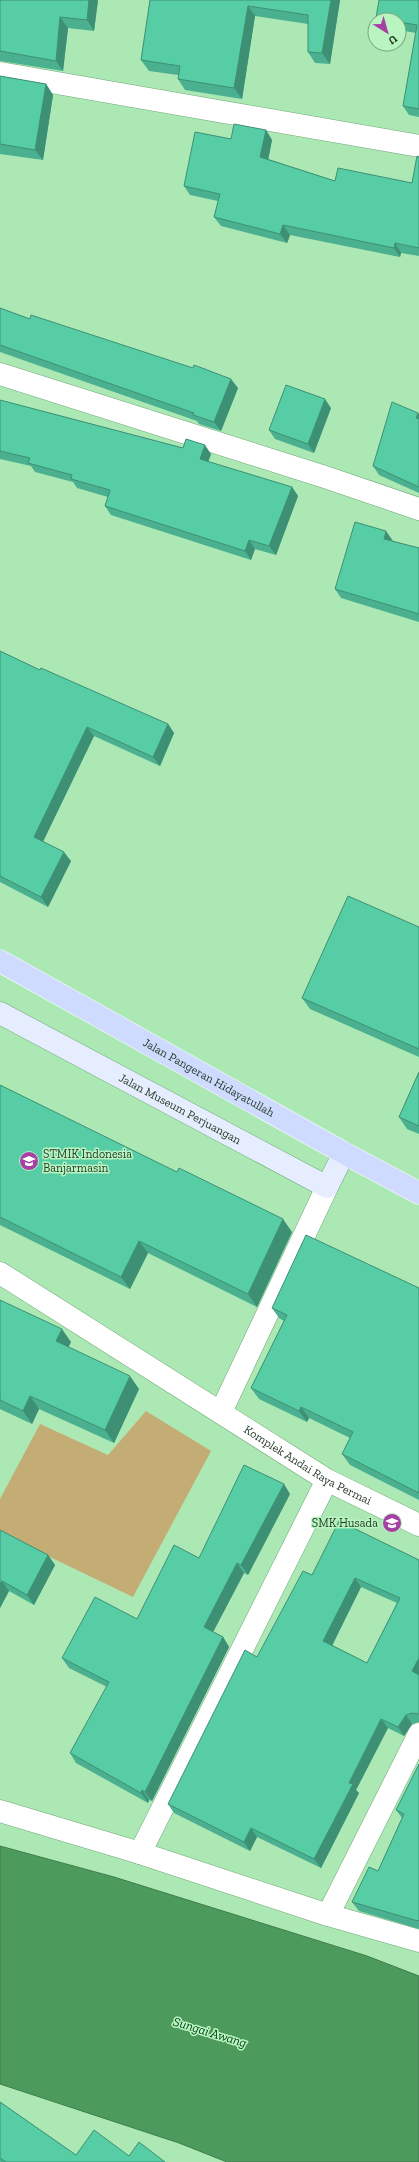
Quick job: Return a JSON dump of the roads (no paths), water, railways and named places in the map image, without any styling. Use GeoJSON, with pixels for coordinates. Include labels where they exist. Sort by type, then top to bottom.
{"type":"FeatureCollection","features":[{"type":"Feature","properties":{"kind":"main road","name":"Jalan Pangeran Hidayatullah"},"geometry":{"type":"LineString","coordinates":[[0,961],[344,1153],[419,1193]]}},
{"type":"Feature","properties":{"kind":"street"},"geometry":{"type":"LineString","coordinates":[[0,74],[419,146]]}},
{"type":"Feature","properties":{"kind":"street"},"geometry":{"type":"LineString","coordinates":[[0,374],[325,477],[419,509]]}},
{"type":"Feature","properties":{"kind":"street","name":"Jalan Museum Perjuangan"},"geometry":{"type":"LineString","coordinates":[[0,1012],[327,1187]]}},
{"type":"Feature","properties":{"kind":"street"},"geometry":{"type":"LineString","coordinates":[[220,1412],[344,1153]]}},
{"type":"Feature","properties":{"kind":"street","name":"Komplek Andai Raya Permai"},"geometry":{"type":"LineString","coordinates":[[0,1273],[327,1480],[419,1525]]}},
{"type":"Feature","properties":{"kind":"street"},"geometry":{"type":"LineString","coordinates":[[140,1853],[327,1480]]}},
{"type":"Feature","properties":{"kind":"street"},"geometry":{"type":"LineString","coordinates":[[328,1916],[419,1734]]}},
{"type":"Feature","properties":{"kind":"street"},"geometry":{"type":"LineString","coordinates":[[0,1811],[140,1853],[328,1916],[419,1941]]}},
{"type":"Feature","properties":{"kind":"water","name":"Sungai Awang"},"geometry":{"type":"Polygon","coordinates":[[[0,1846],[114,1877],[367,1956],[419,1976],[419,2162],[227,2162],[179,2143],[0,2084],[0,1846]]]}},
{"type":"Feature","properties":{"kind":"place","name":"STMIK Indonesia Banjarmasin"},"geometry":{"type":"Point","coordinates":[29,1161]}},
{"type":"Feature","properties":{"kind":"place","name":"SMK Husada"},"geometry":{"type":"Point","coordinates":[392,1523]}}]}
